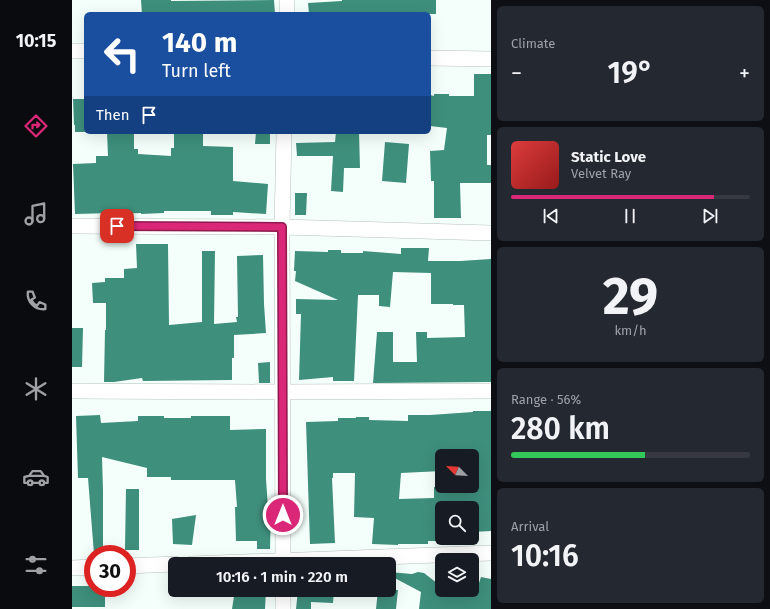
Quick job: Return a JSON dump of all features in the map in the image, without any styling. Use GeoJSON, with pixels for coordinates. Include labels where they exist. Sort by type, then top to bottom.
{"type":"FeatureCollection","features":[{"type":"Feature","properties":{"kind":"street"},"geometry":{"type":"LineString","coordinates":[[287,0],[287,12]]}},
{"type":"Feature","properties":{"kind":"street"},"geometry":{"type":"LineString","coordinates":[[72,51],[84,51]]}},
{"type":"Feature","properties":{"kind":"street"},"geometry":{"type":"LineString","coordinates":[[431,58],[491,59]]}},
{"type":"Feature","properties":{"kind":"street"},"geometry":{"type":"LineString","coordinates":[[283,557],[282,227],[284,134]]}},
{"type":"Feature","properties":{"kind":"street"},"geometry":{"type":"LineString","coordinates":[[72,226],[282,227],[491,233]]}},
{"type":"Feature","properties":{"kind":"street"},"geometry":{"type":"LineString","coordinates":[[72,391],[491,391]]}},
{"type":"Feature","properties":{"kind":"street"},"geometry":{"type":"LineString","coordinates":[[396,558],[491,553]]}},
{"type":"Feature","properties":{"kind":"street"},"geometry":{"type":"LineString","coordinates":[[136,566],[168,564]]}},
{"type":"Feature","properties":{"kind":"street"},"geometry":{"type":"LineString","coordinates":[[72,568],[84,567]]}},
{"type":"Feature","properties":{"kind":"street"},"geometry":{"type":"LineString","coordinates":[[283,597],[283,609]]}},
{"type":"Feature","properties":{"kind":"building"},"geometry":{"type":"Polygon","coordinates":[[[141,0],[274,0],[275,12],[161,12],[142,12],[141,0]]]}},
{"type":"Feature","properties":{"kind":"building"},"geometry":{"type":"Polygon","coordinates":[[[436,0],[436,14],[431,14],[431,12],[309,12],[308,3],[342,1],[436,0]]]}},
{"type":"Feature","properties":{"kind":"building"},"geometry":{"type":"Polygon","coordinates":[[[474,74],[491,74],[491,135],[487,135],[487,165],[491,165],[491,183],[460,183],[461,218],[434,218],[434,181],[431,181],[430,151],[444,150],[447,128],[431,126],[431,95],[449,94],[449,96],[474,96],[474,74]]]}},
{"type":"Feature","properties":{"kind":"building"},"geometry":{"type":"Polygon","coordinates":[[[73,99],[84,99],[84,132],[75,132],[73,99]]]}},
{"type":"Feature","properties":{"kind":"building"},"geometry":{"type":"Polygon","coordinates":[[[107,134],[134,134],[134,149],[138,149],[138,154],[171,156],[171,148],[174,148],[174,134],[203,134],[203,146],[233,147],[233,181],[268,184],[266,214],[233,212],[233,215],[211,215],[211,211],[164,211],[164,213],[141,214],[75,214],[73,164],[96,163],[96,156],[108,156],[107,134]]]}},
{"type":"Feature","properties":{"kind":"building"},"geometry":{"type":"Polygon","coordinates":[[[256,134],[270,134],[270,144],[255,144],[256,134]]]}},
{"type":"Feature","properties":{"kind":"building"},"geometry":{"type":"Polygon","coordinates":[[[336,134],[359,134],[360,168],[344,168],[343,192],[331,191],[333,156],[297,156],[296,143],[335,142],[336,134]]]}},
{"type":"Feature","properties":{"kind":"building"},"geometry":{"type":"Polygon","coordinates":[[[385,142],[409,144],[406,183],[382,181],[385,142]]]}},
{"type":"Feature","properties":{"kind":"building"},"geometry":{"type":"Polygon","coordinates":[[[295,193],[307,193],[306,215],[295,215],[295,193]]]}},
{"type":"Feature","properties":{"kind":"building"},"geometry":{"type":"Polygon","coordinates":[[[136,244],[168,244],[169,325],[202,322],[202,251],[215,251],[214,324],[237,322],[237,256],[263,255],[266,333],[234,335],[232,380],[143,381],[142,378],[104,382],[106,303],[93,303],[92,283],[105,282],[105,278],[124,278],[124,269],[137,268],[136,244]]]}},
{"type":"Feature","properties":{"kind":"building"},"geometry":{"type":"Polygon","coordinates":[[[401,248],[429,248],[428,261],[491,259],[491,382],[373,383],[377,332],[393,332],[393,362],[417,362],[416,332],[427,332],[427,338],[465,337],[464,305],[431,304],[431,273],[393,272],[390,307],[379,306],[379,295],[358,295],[354,381],[333,381],[333,377],[299,380],[301,314],[296,314],[296,299],[338,300],[295,281],[295,251],[328,252],[328,250],[341,250],[341,253],[363,253],[363,251],[401,254],[401,248]]]}},
{"type":"Feature","properties":{"kind":"building"},"geometry":{"type":"Polygon","coordinates":[[[72,328],[83,328],[82,367],[72,367],[72,328]]]}},
{"type":"Feature","properties":{"kind":"building"},"geometry":{"type":"Polygon","coordinates":[[[270,362],[270,383],[259,383],[258,363],[270,362]]]}},
{"type":"Feature","properties":{"kind":"building"},"geometry":{"type":"Polygon","coordinates":[[[491,411],[491,531],[479,532],[479,501],[435,501],[435,541],[428,541],[428,544],[372,544],[374,518],[354,517],[355,473],[333,473],[335,543],[310,544],[306,422],[338,421],[338,418],[356,417],[369,417],[369,420],[408,421],[408,415],[491,411]]]}},
{"type":"Feature","properties":{"kind":"building"},"geometry":{"type":"Polygon","coordinates":[[[100,415],[101,423],[138,421],[138,416],[191,418],[191,416],[230,416],[230,430],[266,429],[266,479],[268,508],[271,508],[270,549],[257,549],[257,541],[236,541],[235,507],[237,507],[235,480],[171,480],[171,477],[147,477],[147,468],[102,457],[103,545],[93,545],[88,478],[78,478],[76,416],[100,415]]]}},
{"type":"Feature","properties":{"kind":"building"},"geometry":{"type":"Polygon","coordinates":[[[126,489],[139,489],[139,550],[136,550],[136,545],[125,545],[126,489]]]}},
{"type":"Feature","properties":{"kind":"building"},"geometry":{"type":"Polygon","coordinates":[[[196,515],[192,545],[173,544],[172,519],[196,515]]]}},
{"type":"Feature","properties":{"kind":"building"},"geometry":{"type":"Polygon","coordinates":[[[396,573],[424,573],[435,582],[435,597],[479,597],[479,583],[481,577],[491,579],[491,609],[419,609],[421,592],[396,579],[396,573]]]}},
{"type":"Feature","properties":{"kind":"building"},"geometry":{"type":"Polygon","coordinates":[[[72,586],[84,586],[84,597],[105,597],[105,607],[72,607],[72,586]]]}},
{"type":"Feature","properties":{"kind":"building"},"geometry":{"type":"Polygon","coordinates":[[[396,590],[398,590],[396,609],[376,609],[377,597],[396,597],[396,590]]]}},
{"type":"Feature","properties":{"kind":"building"},"geometry":{"type":"Polygon","coordinates":[[[234,597],[266,597],[265,609],[232,609],[234,597]]]}},
{"type":"Feature","properties":{"kind":"building"},"geometry":{"type":"Polygon","coordinates":[[[297,597],[333,597],[333,603],[311,602],[311,609],[296,609],[297,597]]]}},
{"type":"Feature","properties":{"kind":"route"},"geometry":{"type":"LineString","coordinates":[[117,226],[282,227],[283,515]]}}]}
